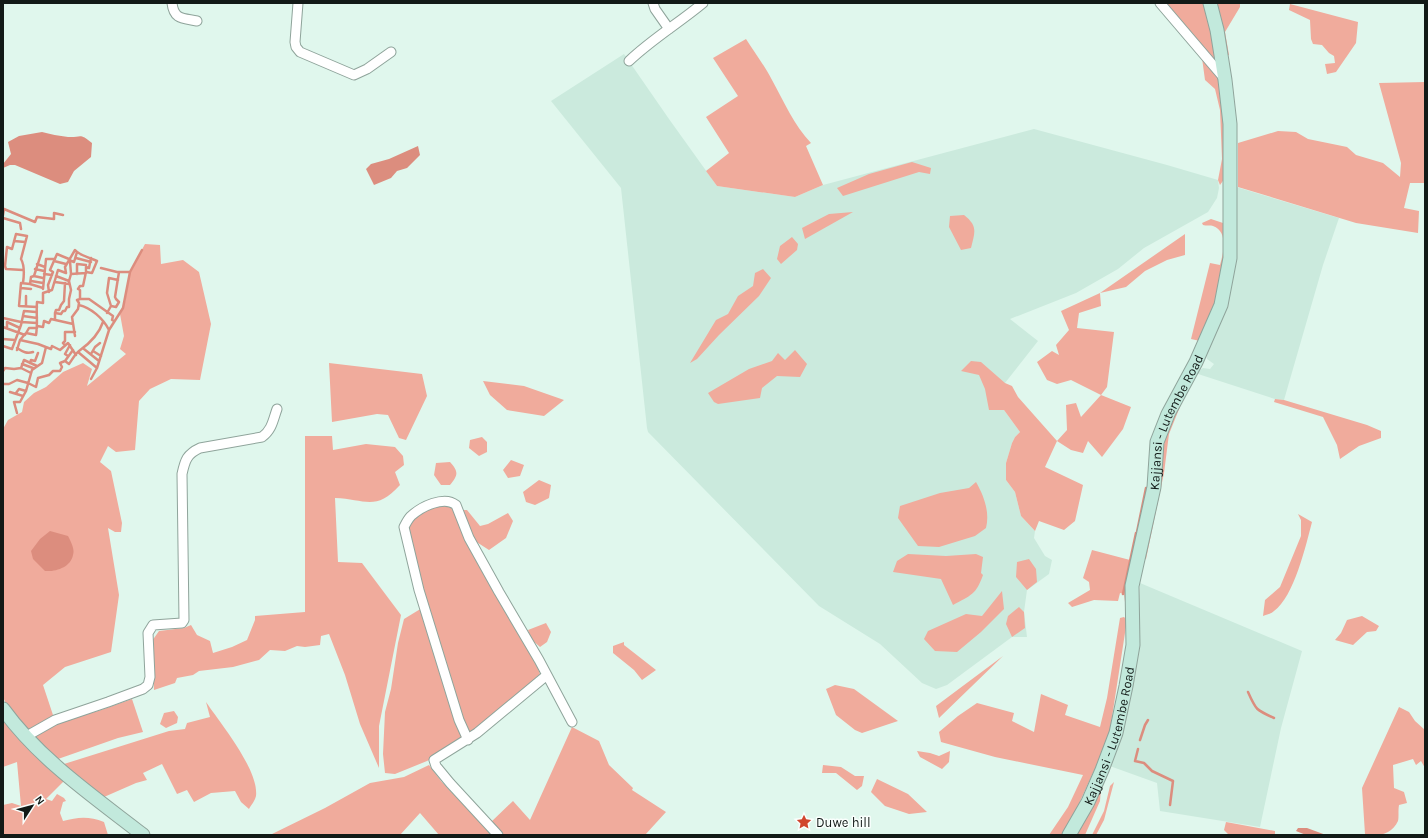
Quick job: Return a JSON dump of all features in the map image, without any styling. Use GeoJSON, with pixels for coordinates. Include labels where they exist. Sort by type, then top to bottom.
{"type":"FeatureCollection","features":[{"type":"Feature","properties":{"kind":"street"},"geometry":{"type":"LineString","coordinates":[[172,3],[174,13],[178,17],[197,21]]}},
{"type":"Feature","properties":{"kind":"street"},"geometry":{"type":"LineString","coordinates":[[298,3],[295,42],[296,47],[300,52],[354,75],[367,69],[391,52]]}},
{"type":"Feature","properties":{"kind":"street"},"geometry":{"type":"LineString","coordinates":[[653,3],[655,9],[669,29]]}},
{"type":"Feature","properties":{"kind":"street"},"geometry":{"type":"LineString","coordinates":[[629,61],[703,3]]}},
{"type":"Feature","properties":{"kind":"street"},"geometry":{"type":"LineString","coordinates":[[1160,3],[1225,80]]}},
{"type":"Feature","properties":{"kind":"street","name":"Kajjansi - Lutembe Road"},"geometry":{"type":"LineString","coordinates":[[1069,835],[1088,802],[1116,733],[1133,645],[1132,586],[1154,487],[1157,442],[1168,414],[1196,362],[1221,305],[1230,258],[1230,124],[1217,30],[1210,3]]}},
{"type":"Feature","properties":{"kind":"street"},"geometry":{"type":"LineString","coordinates":[[25,737],[55,720],[143,689],[148,685],[150,677],[148,633],[150,628],[153,625],[178,624],[182,623],[184,620],[182,474],[185,461],[191,452],[200,448],[262,437],[271,428],[277,409]]}},
{"type":"Feature","properties":{"kind":"street"},"geometry":{"type":"LineString","coordinates":[[468,740],[459,720],[419,590],[404,527],[411,515],[422,508],[443,501],[452,502],[456,505],[469,538],[572,722]]}},
{"type":"Feature","properties":{"kind":"street"},"geometry":{"type":"LineString","coordinates":[[498,835],[450,783],[436,766],[434,760],[468,740],[510,707],[547,675]]}},
{"type":"Feature","properties":{"kind":"street"},"geometry":{"type":"LineString","coordinates":[[3,709],[25,737],[53,764],[143,835]]}},
{"type":"Feature","properties":{"kind":"shaded area"},"geometry":{"type":"Polygon","coordinates":[[[1163,3],[1206,3],[1215,59],[1210,58],[1191,33],[1163,3]]]}},
{"type":"Feature","properties":{"kind":"shaded area"},"geometry":{"type":"Polygon","coordinates":[[[1213,3],[1240,3],[1240,7],[1225,32],[1229,55],[1225,56],[1213,3]]]}},
{"type":"Feature","properties":{"kind":"shaded area"},"geometry":{"type":"Polygon","coordinates":[[[1290,4],[1358,22],[1356,43],[1336,72],[1327,74],[1325,64],[1335,63],[1334,56],[1322,45],[1313,44],[1311,39],[1310,20],[1289,10],[1290,4]]]}},
{"type":"Feature","properties":{"kind":"shaded area"},"geometry":{"type":"Polygon","coordinates":[[[746,39],[763,64],[794,121],[811,143],[806,146],[823,185],[795,197],[717,186],[706,171],[729,153],[706,117],[738,96],[713,58],[746,39]]]}},
{"type":"Feature","properties":{"kind":"shaded area"},"geometry":{"type":"Polygon","coordinates":[[[624,54],[717,186],[795,197],[823,185],[1034,129],[1218,180],[1219,188],[1217,198],[1208,212],[1144,248],[1118,269],[1076,293],[1010,319],[1038,341],[1005,383],[990,410],[1004,410],[1020,432],[1012,443],[1006,463],[1006,480],[1015,492],[1021,516],[1035,531],[1034,538],[1045,556],[1052,560],[1049,574],[1027,590],[1024,612],[1027,637],[1012,637],[947,685],[936,689],[922,683],[880,644],[819,606],[648,432],[621,188],[551,101],[624,54]]]}},
{"type":"Feature","properties":{"kind":"shaded area"},"geometry":{"type":"Polygon","coordinates":[[[1202,58],[1222,80],[1227,121],[1225,178],[1220,185],[1218,180],[1222,159],[1220,110],[1215,89],[1205,80],[1202,58]]]}},
{"type":"Feature","properties":{"kind":"shaded area"},"geometry":{"type":"Polygon","coordinates":[[[1425,82],[1425,183],[1410,183],[1404,208],[1419,211],[1418,233],[1356,223],[1238,187],[1238,143],[1278,131],[1296,132],[1308,139],[1347,147],[1356,155],[1383,163],[1400,177],[1401,163],[1379,83],[1425,82]]]}},
{"type":"Feature","properties":{"kind":"shaded area"},"geometry":{"type":"Polygon","coordinates":[[[42,132],[68,137],[80,136],[92,143],[91,157],[74,171],[68,182],[60,184],[15,165],[10,165],[3,168],[3,164],[11,154],[8,142],[19,136],[42,132]]]}},
{"type":"Feature","properties":{"kind":"shaded area"},"geometry":{"type":"Polygon","coordinates":[[[418,146],[420,155],[407,168],[397,171],[391,178],[374,185],[366,169],[371,164],[389,159],[418,146]]]}},
{"type":"Feature","properties":{"kind":"shaded area"},"geometry":{"type":"Polygon","coordinates":[[[912,162],[931,168],[930,174],[919,172],[843,196],[837,188],[869,174],[912,162]]]}},
{"type":"Feature","properties":{"kind":"shaded area"},"geometry":{"type":"Polygon","coordinates":[[[1233,186],[1339,218],[1323,265],[1284,400],[1275,399],[1195,373],[1203,368],[1210,369],[1214,364],[1207,359],[1205,350],[1224,305],[1233,186]]]}},
{"type":"Feature","properties":{"kind":"shaded area"},"geometry":{"type":"Polygon","coordinates":[[[853,212],[805,239],[802,228],[829,214],[853,212]]]}},
{"type":"Feature","properties":{"kind":"shaded area"},"geometry":{"type":"Polygon","coordinates":[[[964,215],[972,223],[974,233],[971,248],[961,250],[949,227],[950,216],[964,215]]]}},
{"type":"Feature","properties":{"kind":"shaded area"},"geometry":{"type":"Polygon","coordinates":[[[1211,219],[1223,223],[1227,229],[1228,254],[1214,314],[1200,341],[1191,339],[1210,263],[1220,265],[1224,244],[1221,233],[1218,229],[1212,226],[1203,225],[1202,223],[1211,219]]]}},
{"type":"Feature","properties":{"kind":"shaded area"},"geometry":{"type":"Polygon","coordinates":[[[1185,234],[1185,255],[1167,260],[1145,271],[1126,287],[1100,293],[1185,234]]]}},
{"type":"Feature","properties":{"kind":"shaded area"},"geometry":{"type":"Polygon","coordinates":[[[792,237],[798,244],[797,250],[781,264],[777,259],[780,246],[792,237]]]}},
{"type":"Feature","properties":{"kind":"shaded area"},"geometry":{"type":"Polygon","coordinates":[[[145,244],[160,245],[161,264],[183,260],[199,272],[211,324],[200,380],[171,379],[150,389],[139,401],[135,450],[116,452],[108,446],[100,462],[111,471],[122,523],[121,532],[115,532],[108,528],[119,595],[111,652],[65,667],[43,685],[54,718],[28,730],[7,706],[3,697],[3,429],[8,420],[22,412],[24,402],[34,393],[46,387],[63,372],[83,363],[92,369],[87,386],[126,354],[120,349],[124,336],[120,314],[125,302],[130,272],[145,244]]]}},
{"type":"Feature","properties":{"kind":"shaded area"},"geometry":{"type":"Polygon","coordinates":[[[763,269],[771,278],[759,296],[697,359],[690,363],[716,320],[728,314],[738,296],[753,286],[755,273],[763,269]]]}},
{"type":"Feature","properties":{"kind":"shaded area"},"geometry":{"type":"Polygon","coordinates":[[[1100,293],[1101,306],[1079,313],[1077,328],[1114,332],[1107,387],[1101,395],[1071,380],[1057,384],[1047,380],[1037,362],[1052,351],[1059,355],[1056,345],[1069,330],[1061,311],[1100,293]]]}},
{"type":"Feature","properties":{"kind":"shaded area"},"geometry":{"type":"Polygon","coordinates":[[[795,350],[807,364],[800,377],[777,376],[762,388],[760,398],[718,404],[714,402],[708,393],[749,369],[772,361],[778,353],[785,360],[795,350]]]}},
{"type":"Feature","properties":{"kind":"shaded area"},"geometry":{"type":"Polygon","coordinates":[[[971,361],[981,362],[1005,383],[1012,386],[1018,397],[1057,441],[1045,467],[1083,485],[1075,521],[1064,530],[1039,521],[1035,531],[1021,516],[1015,492],[1006,480],[1006,463],[1012,443],[1020,432],[1004,410],[989,410],[985,389],[979,375],[961,371],[971,361]]]}},
{"type":"Feature","properties":{"kind":"shaded area"},"geometry":{"type":"Polygon","coordinates":[[[329,363],[422,374],[427,396],[406,440],[399,438],[388,415],[377,414],[332,422],[329,363]]]}},
{"type":"Feature","properties":{"kind":"shaded area"},"geometry":{"type":"Polygon","coordinates":[[[483,381],[524,386],[564,400],[544,416],[507,410],[490,395],[483,381]]]}},
{"type":"Feature","properties":{"kind":"shaded area"},"geometry":{"type":"Polygon","coordinates":[[[1190,382],[1169,434],[1164,473],[1146,559],[1143,560],[1159,464],[1170,421],[1190,382]]]}},
{"type":"Feature","properties":{"kind":"shaded area"},"geometry":{"type":"Polygon","coordinates":[[[1101,395],[1131,407],[1123,429],[1102,457],[1088,441],[1083,453],[1071,450],[1057,441],[1067,430],[1066,405],[1076,403],[1081,417],[1101,395]]]}},
{"type":"Feature","properties":{"kind":"shaded area"},"geometry":{"type":"Polygon","coordinates":[[[1275,399],[1284,400],[1367,425],[1381,431],[1381,438],[1359,446],[1340,459],[1337,445],[1323,417],[1274,402],[1275,399]]]}},
{"type":"Feature","properties":{"kind":"shaded area"},"geometry":{"type":"Polygon","coordinates":[[[305,436],[332,436],[333,450],[366,444],[395,447],[403,456],[404,465],[395,472],[400,485],[384,499],[370,502],[335,498],[338,562],[362,563],[401,615],[379,726],[379,768],[360,724],[345,675],[329,634],[321,636],[320,645],[305,647],[297,646],[285,651],[270,650],[259,660],[233,667],[199,671],[193,675],[177,678],[175,683],[154,690],[152,641],[159,631],[184,628],[191,625],[197,635],[210,641],[213,653],[247,640],[255,620],[255,616],[305,612],[305,436]]]}},
{"type":"Feature","properties":{"kind":"shaded area"},"geometry":{"type":"Polygon","coordinates":[[[482,437],[487,442],[487,452],[479,456],[469,448],[470,440],[482,437]]]}},
{"type":"Feature","properties":{"kind":"shaded area"},"geometry":{"type":"Polygon","coordinates":[[[511,460],[524,465],[520,476],[508,478],[503,470],[511,460]]]}},
{"type":"Feature","properties":{"kind":"shaded area"},"geometry":{"type":"Polygon","coordinates":[[[450,462],[456,471],[455,479],[450,485],[441,485],[434,475],[436,463],[450,462]]]}},
{"type":"Feature","properties":{"kind":"shaded area"},"geometry":{"type":"Polygon","coordinates":[[[539,480],[551,485],[549,498],[535,505],[526,502],[523,492],[539,480]]]}},
{"type":"Feature","properties":{"kind":"shaded area"},"geometry":{"type":"Polygon","coordinates":[[[976,482],[986,504],[986,528],[975,536],[939,547],[918,546],[898,518],[900,506],[940,493],[969,488],[976,482]]]}},
{"type":"Feature","properties":{"kind":"shaded area"},"geometry":{"type":"Polygon","coordinates":[[[450,505],[535,660],[540,674],[537,681],[470,737],[466,730],[424,596],[407,529],[411,521],[430,507],[450,505]]]}},
{"type":"Feature","properties":{"kind":"shaded area"},"geometry":{"type":"Polygon","coordinates":[[[462,510],[467,510],[480,526],[488,524],[508,513],[513,521],[506,538],[489,550],[475,541],[462,510]]]}},
{"type":"Feature","properties":{"kind":"shaded area"},"geometry":{"type":"Polygon","coordinates":[[[1298,514],[1312,522],[1298,570],[1288,594],[1281,604],[1273,612],[1263,616],[1265,600],[1280,587],[1301,536],[1301,520],[1298,514]]]}},
{"type":"Feature","properties":{"kind":"shaded area"},"geometry":{"type":"Polygon","coordinates":[[[50,531],[68,536],[73,553],[72,559],[66,566],[54,571],[45,571],[33,559],[31,551],[40,539],[50,531]]]}},
{"type":"Feature","properties":{"kind":"shaded area"},"geometry":{"type":"Polygon","coordinates":[[[1092,550],[1134,561],[1128,599],[1125,602],[1124,594],[1120,593],[1118,601],[1094,600],[1072,607],[1068,603],[1090,590],[1089,582],[1083,578],[1092,550]]]}},
{"type":"Feature","properties":{"kind":"shaded area"},"geometry":{"type":"Polygon","coordinates":[[[908,554],[946,556],[976,554],[983,557],[981,573],[983,575],[978,587],[972,594],[953,605],[941,579],[893,572],[897,561],[908,554]]]}},
{"type":"Feature","properties":{"kind":"shaded area"},"geometry":{"type":"Polygon","coordinates":[[[1029,559],[1036,569],[1037,582],[1027,590],[1016,577],[1017,562],[1029,559]]]}},
{"type":"Feature","properties":{"kind":"shaded area"},"geometry":{"type":"Polygon","coordinates":[[[1140,583],[1302,651],[1281,728],[1260,827],[1160,811],[1157,783],[1107,765],[1137,655],[1140,583]]]}},
{"type":"Feature","properties":{"kind":"shaded area"},"geometry":{"type":"Polygon","coordinates":[[[1002,591],[1004,609],[981,632],[957,652],[935,651],[924,639],[928,631],[966,614],[982,616],[1002,591]]]}},
{"type":"Feature","properties":{"kind":"shaded area"},"geometry":{"type":"Polygon","coordinates":[[[1019,607],[1024,612],[1025,628],[1012,637],[1006,624],[1008,616],[1019,607]]]}},
{"type":"Feature","properties":{"kind":"shaded area"},"geometry":{"type":"Polygon","coordinates":[[[422,608],[465,739],[427,761],[395,774],[385,773],[383,754],[385,712],[391,689],[398,643],[404,619],[422,608]]]}},
{"type":"Feature","properties":{"kind":"shaded area"},"geometry":{"type":"Polygon","coordinates":[[[1362,616],[1379,626],[1376,631],[1367,632],[1353,645],[1335,640],[1341,633],[1347,620],[1362,616]]]}},
{"type":"Feature","properties":{"kind":"shaded area"},"geometry":{"type":"Polygon","coordinates":[[[1124,617],[1127,620],[1110,730],[1103,751],[1063,835],[1049,835],[1068,807],[1083,775],[995,757],[941,742],[939,732],[977,703],[1014,713],[1012,721],[1034,732],[1041,694],[1068,705],[1065,715],[1100,727],[1107,698],[1120,618],[1124,617]]]}},
{"type":"Feature","properties":{"kind":"shaded area"},"geometry":{"type":"Polygon","coordinates":[[[546,623],[551,632],[547,642],[540,647],[531,639],[528,630],[546,623]]]}},
{"type":"Feature","properties":{"kind":"shaded area"},"geometry":{"type":"Polygon","coordinates":[[[624,642],[624,645],[656,670],[642,680],[634,670],[613,653],[613,646],[624,642]]]}},
{"type":"Feature","properties":{"kind":"shaded area"},"geometry":{"type":"Polygon","coordinates":[[[1003,656],[939,718],[936,706],[1003,656]]]}},
{"type":"Feature","properties":{"kind":"shaded area"},"geometry":{"type":"Polygon","coordinates":[[[835,685],[854,689],[898,721],[862,733],[855,730],[836,715],[826,689],[835,685]]]}},
{"type":"Feature","properties":{"kind":"shaded area"},"geometry":{"type":"Polygon","coordinates":[[[132,699],[143,732],[118,738],[58,759],[34,736],[60,721],[98,711],[132,699]]]}},
{"type":"Feature","properties":{"kind":"shaded area"},"geometry":{"type":"Polygon","coordinates":[[[206,702],[238,748],[252,773],[256,796],[249,809],[241,802],[235,791],[211,793],[194,802],[187,790],[177,794],[162,764],[143,773],[147,780],[136,783],[104,797],[64,764],[169,731],[185,729],[187,723],[210,717],[206,702]]]}},
{"type":"Feature","properties":{"kind":"shaded area"},"geometry":{"type":"Polygon","coordinates":[[[1399,707],[1409,712],[1415,721],[1425,730],[1425,768],[1421,761],[1416,765],[1413,759],[1393,765],[1394,788],[1404,792],[1407,803],[1399,805],[1398,821],[1388,832],[1379,835],[1365,834],[1362,788],[1399,707]]]}},
{"type":"Feature","properties":{"kind":"shaded area"},"geometry":{"type":"Polygon","coordinates":[[[174,711],[178,717],[177,723],[166,728],[160,724],[164,713],[174,711]]]}},
{"type":"Feature","properties":{"kind":"shaded area"},"geometry":{"type":"Polygon","coordinates":[[[3,719],[64,781],[46,799],[52,801],[57,794],[64,798],[66,801],[63,802],[60,813],[63,821],[84,818],[99,820],[104,822],[108,835],[3,835],[3,805],[12,803],[21,806],[17,762],[3,767],[3,719]]]}},
{"type":"Feature","properties":{"kind":"shaded area"},"geometry":{"type":"Polygon","coordinates":[[[572,727],[599,741],[609,765],[633,788],[632,790],[666,812],[645,835],[501,835],[490,823],[513,801],[530,820],[572,727]]]}},
{"type":"Feature","properties":{"kind":"shaded area"},"geometry":{"type":"Polygon","coordinates":[[[917,751],[939,756],[950,751],[949,762],[942,769],[920,757],[917,751]]]}},
{"type":"Feature","properties":{"kind":"shaded area"},"geometry":{"type":"Polygon","coordinates":[[[429,765],[441,781],[492,835],[439,835],[420,813],[400,835],[270,835],[325,808],[370,783],[404,777],[429,765]]]}},
{"type":"Feature","properties":{"kind":"shaded area"},"geometry":{"type":"Polygon","coordinates":[[[823,765],[841,767],[855,776],[864,776],[862,786],[857,790],[836,773],[822,773],[823,765]]]}},
{"type":"Feature","properties":{"kind":"shaded area"},"geometry":{"type":"Polygon","coordinates":[[[877,779],[908,794],[927,812],[909,814],[885,806],[871,792],[877,779]]]}},
{"type":"Feature","properties":{"kind":"shaded area"},"geometry":{"type":"Polygon","coordinates":[[[1114,782],[1104,820],[1096,835],[1092,835],[1104,811],[1110,786],[1114,782]]]}},
{"type":"Feature","properties":{"kind":"shaded area"},"geometry":{"type":"Polygon","coordinates":[[[1101,788],[1100,801],[1085,835],[1075,835],[1101,788]]]}},
{"type":"Feature","properties":{"kind":"shaded area"},"geometry":{"type":"Polygon","coordinates":[[[1226,822],[1275,831],[1275,835],[1229,835],[1224,830],[1226,822]]]}},
{"type":"Feature","properties":{"kind":"shaded area"},"geometry":{"type":"Polygon","coordinates":[[[1298,828],[1307,828],[1326,835],[1306,835],[1296,831],[1298,828]]]}},
{"type":"Feature","properties":{"kind":"waterway"},"geometry":{"type":"LineString","coordinates":[[3,215],[4,209],[35,222],[37,217],[54,219],[54,213],[63,215]]}},
{"type":"Feature","properties":{"kind":"waterway"},"geometry":{"type":"LineString","coordinates":[[3,218],[20,223],[21,229]]}},
{"type":"Feature","properties":{"kind":"waterway"},"geometry":{"type":"LineString","coordinates":[[3,266],[5,266],[7,247],[12,249],[16,234],[27,236],[21,259],[24,268],[23,283]]}},
{"type":"Feature","properties":{"kind":"waterway"},"geometry":{"type":"LineString","coordinates":[[14,241],[25,242]]}},
{"type":"Feature","properties":{"kind":"waterway"},"geometry":{"type":"LineString","coordinates":[[17,350],[20,340],[26,333],[36,335],[37,302],[43,303],[43,293],[52,290],[58,270],[66,273],[65,267],[75,250],[82,255],[97,261],[92,273],[86,272],[83,286],[80,286],[78,289],[80,290],[80,299],[77,300],[79,303],[78,309],[72,317],[75,336]]}},
{"type":"Feature","properties":{"kind":"waterway"},"geometry":{"type":"LineString","coordinates":[[91,379],[97,368],[109,330],[123,308],[130,272],[142,250]]}},
{"type":"Feature","properties":{"kind":"waterway"},"geometry":{"type":"LineString","coordinates":[[30,284],[31,277],[34,276],[42,251]]}},
{"type":"Feature","properties":{"kind":"waterway"},"geometry":{"type":"LineString","coordinates":[[69,260],[74,262],[77,252]]}},
{"type":"Feature","properties":{"kind":"waterway"},"geometry":{"type":"LineString","coordinates":[[49,292],[48,285],[53,272],[50,270],[57,254],[69,259]]}},
{"type":"Feature","properties":{"kind":"waterway"},"geometry":{"type":"LineString","coordinates":[[76,258],[91,262]]}},
{"type":"Feature","properties":{"kind":"waterway"},"geometry":{"type":"LineString","coordinates":[[71,274],[86,273],[86,267],[89,268],[91,258]]}},
{"type":"Feature","properties":{"kind":"waterway"},"geometry":{"type":"LineString","coordinates":[[43,289],[46,259],[55,259]]}},
{"type":"Feature","properties":{"kind":"waterway"},"geometry":{"type":"LineString","coordinates":[[54,261],[66,264]]}},
{"type":"Feature","properties":{"kind":"waterway"},"geometry":{"type":"LineString","coordinates":[[55,320],[55,313],[61,314],[67,307],[69,307],[71,290],[69,281],[71,274],[70,261]]}},
{"type":"Feature","properties":{"kind":"waterway"},"geometry":{"type":"LineString","coordinates":[[37,264],[45,267]]}},
{"type":"Feature","properties":{"kind":"waterway"},"geometry":{"type":"LineString","coordinates":[[77,274],[77,264],[86,265]]}},
{"type":"Feature","properties":{"kind":"waterway"},"geometry":{"type":"LineString","coordinates":[[5,266],[6,269],[23,270]]}},
{"type":"Feature","properties":{"kind":"waterway"},"geometry":{"type":"LineString","coordinates":[[101,268],[117,272],[130,272]]}},
{"type":"Feature","properties":{"kind":"waterway"},"geometry":{"type":"LineString","coordinates":[[35,269],[44,271]]}},
{"type":"Feature","properties":{"kind":"waterway"},"geometry":{"type":"LineString","coordinates":[[107,313],[111,306],[116,307],[119,302],[115,297],[119,272]]}},
{"type":"Feature","properties":{"kind":"waterway"},"geometry":{"type":"LineString","coordinates":[[44,274],[52,275]]}},
{"type":"Feature","properties":{"kind":"waterway"},"geometry":{"type":"LineString","coordinates":[[34,276],[43,278]]}},
{"type":"Feature","properties":{"kind":"waterway"},"geometry":{"type":"LineString","coordinates":[[56,276],[69,281]]}},
{"type":"Feature","properties":{"kind":"waterway"},"geometry":{"type":"LineString","coordinates":[[111,306],[107,293],[109,278],[118,280]]}},
{"type":"Feature","properties":{"kind":"waterway"},"geometry":{"type":"LineString","coordinates":[[31,281],[43,283]]}},
{"type":"Feature","properties":{"kind":"waterway"},"geometry":{"type":"LineString","coordinates":[[55,282],[69,284]]}},
{"type":"Feature","properties":{"kind":"waterway"},"geometry":{"type":"LineString","coordinates":[[37,307],[19,306],[21,283],[43,288]]}},
{"type":"Feature","properties":{"kind":"waterway"},"geometry":{"type":"LineString","coordinates":[[55,313],[56,310],[59,310],[64,301],[65,283]]}},
{"type":"Feature","properties":{"kind":"waterway"},"geometry":{"type":"LineString","coordinates":[[21,288],[31,289]]}},
{"type":"Feature","properties":{"kind":"waterway"},"geometry":{"type":"LineString","coordinates":[[26,296],[26,306]]}},
{"type":"Feature","properties":{"kind":"waterway"},"geometry":{"type":"LineString","coordinates":[[80,299],[89,299],[113,316],[112,320],[114,321]]}},
{"type":"Feature","properties":{"kind":"waterway"},"geometry":{"type":"LineString","coordinates":[[79,305],[88,308],[96,314],[109,330]]}},
{"type":"Feature","properties":{"kind":"waterway"},"geometry":{"type":"LineString","coordinates":[[3,346],[12,349],[21,325],[24,311],[36,312]]}},
{"type":"Feature","properties":{"kind":"waterway"},"geometry":{"type":"LineString","coordinates":[[23,316],[37,318]]}},
{"type":"Feature","properties":{"kind":"waterway"},"geometry":{"type":"LineString","coordinates":[[3,318],[21,322],[37,323]]}},
{"type":"Feature","properties":{"kind":"waterway"},"geometry":{"type":"LineString","coordinates":[[37,326],[43,327],[44,321],[49,323],[51,319],[73,324]]}},
{"type":"Feature","properties":{"kind":"waterway"},"geometry":{"type":"LineString","coordinates":[[7,328],[7,322],[20,328]]}},
{"type":"Feature","properties":{"kind":"waterway"},"geometry":{"type":"LineString","coordinates":[[3,384],[9,384],[17,380],[36,387],[38,378],[49,375],[53,371],[60,371],[62,367],[60,363],[65,361],[69,364],[75,355],[99,331],[103,322]]}},
{"type":"Feature","properties":{"kind":"waterway"},"geometry":{"type":"LineString","coordinates":[[3,327],[25,335],[29,328],[37,328]]}},
{"type":"Feature","properties":{"kind":"waterway"},"geometry":{"type":"LineString","coordinates":[[65,345],[63,343],[65,341],[65,332],[75,332]]}},
{"type":"Feature","properties":{"kind":"waterway"},"geometry":{"type":"LineString","coordinates":[[3,339],[15,340]]}},
{"type":"Feature","properties":{"kind":"waterway"},"geometry":{"type":"LineString","coordinates":[[20,340],[51,349],[52,346],[60,350],[68,343],[76,355]]}},
{"type":"Feature","properties":{"kind":"waterway"},"geometry":{"type":"LineString","coordinates":[[91,354],[95,347],[100,343]]}},
{"type":"Feature","properties":{"kind":"waterway"},"geometry":{"type":"LineString","coordinates":[[68,356],[65,354],[70,345]]}},
{"type":"Feature","properties":{"kind":"waterway"},"geometry":{"type":"LineString","coordinates":[[17,413],[14,402],[20,402],[26,391],[32,370],[42,363],[46,347]]}},
{"type":"Feature","properties":{"kind":"waterway"},"geometry":{"type":"LineString","coordinates":[[17,348],[21,351],[29,353],[33,352]]}},
{"type":"Feature","properties":{"kind":"waterway"},"geometry":{"type":"LineString","coordinates":[[84,349],[99,361]]}},
{"type":"Feature","properties":{"kind":"waterway"},"geometry":{"type":"LineString","coordinates":[[65,361],[73,350]]}},
{"type":"Feature","properties":{"kind":"waterway"},"geometry":{"type":"LineString","coordinates":[[93,351],[101,356]]}},
{"type":"Feature","properties":{"kind":"waterway"},"geometry":{"type":"LineString","coordinates":[[78,352],[97,368]]}},
{"type":"Feature","properties":{"kind":"waterway"},"geometry":{"type":"LineString","coordinates":[[30,363],[31,360],[35,361],[38,353]]}},
{"type":"Feature","properties":{"kind":"waterway"},"geometry":{"type":"LineString","coordinates":[[3,371],[5,368],[21,368],[24,360],[37,366]]}},
{"type":"Feature","properties":{"kind":"waterway"},"geometry":{"type":"LineString","coordinates":[[22,364],[33,368]]}},
{"type":"Feature","properties":{"kind":"waterway"},"geometry":{"type":"LineString","coordinates":[[21,368],[31,373]]}},
{"type":"Feature","properties":{"kind":"waterway"},"geometry":{"type":"LineString","coordinates":[[16,393],[19,389],[26,391]]}},
{"type":"Feature","properties":{"kind":"waterway"},"geometry":{"type":"LineString","coordinates":[[10,392],[23,396]]}},
{"type":"Feature","properties":{"kind":"waterway"},"geometry":{"type":"LineString","coordinates":[[1137,532],[1146,488]]}},
{"type":"Feature","properties":{"kind":"waterway"},"geometry":{"type":"LineString","coordinates":[[1123,594],[1136,533]]}},
{"type":"Feature","properties":{"kind":"waterway"},"geometry":{"type":"LineString","coordinates":[[1248,692],[1257,709],[1274,718]]}},
{"type":"Feature","properties":{"kind":"waterway"},"geometry":{"type":"LineString","coordinates":[[1140,740],[1148,720]]}},
{"type":"Feature","properties":{"kind":"waterway"},"geometry":{"type":"LineString","coordinates":[[1138,749],[1135,761],[1144,763],[1152,771],[1173,781],[1170,805]]}},
{"type":"Feature","properties":{"kind":"place","name":"Duwe hill"},"geometry":{"type":"Point","coordinates":[804,822]}}]}
